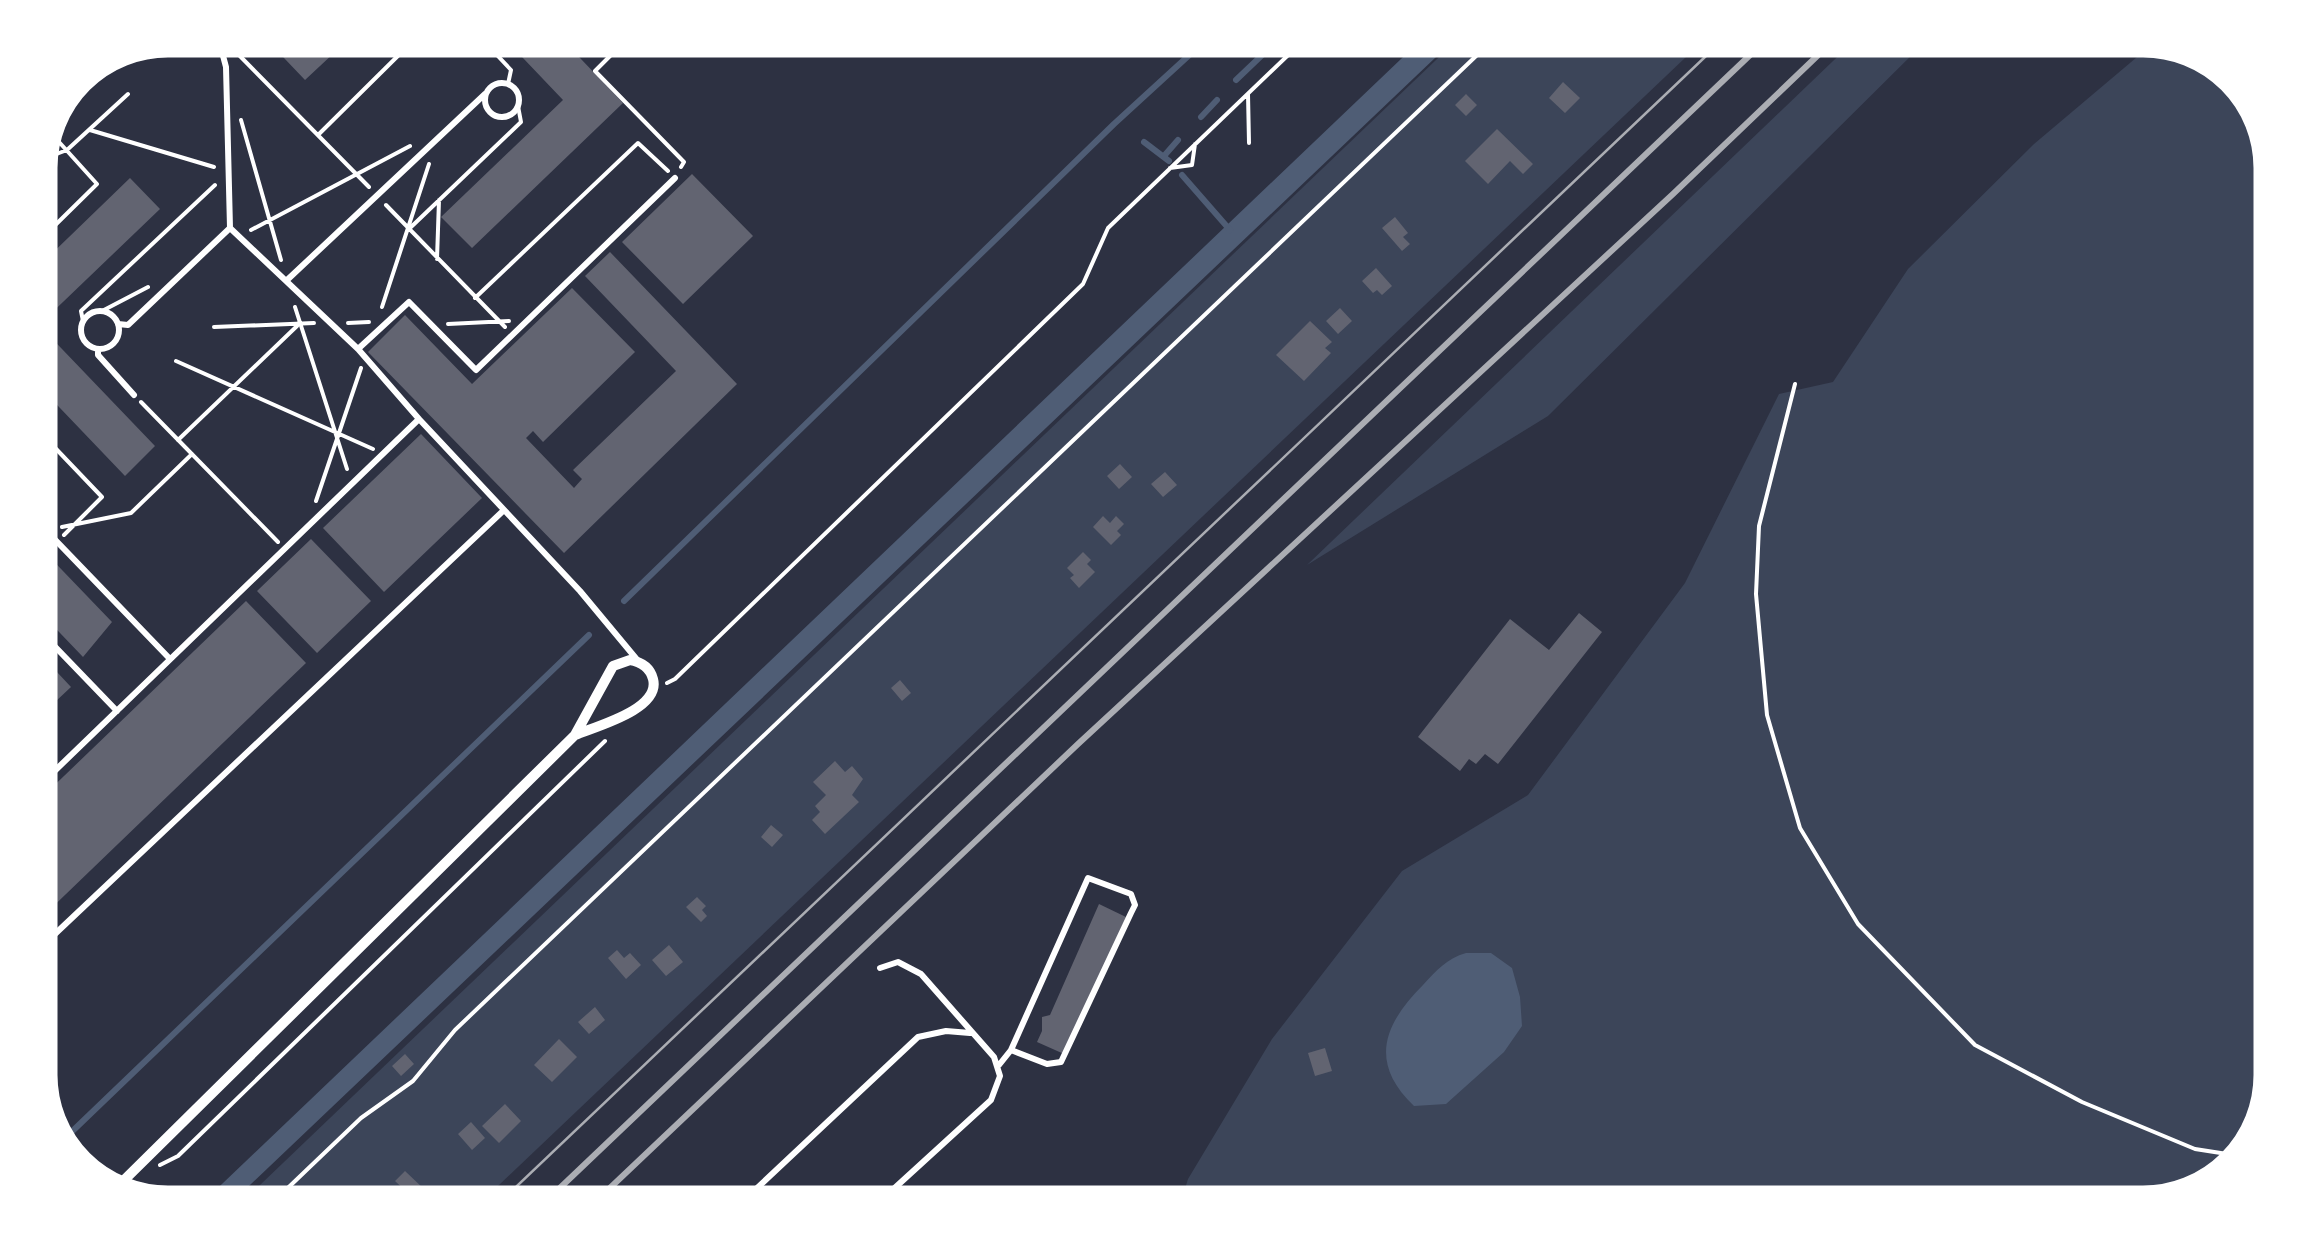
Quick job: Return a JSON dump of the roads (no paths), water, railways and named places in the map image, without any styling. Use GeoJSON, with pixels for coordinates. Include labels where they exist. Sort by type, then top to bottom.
{"type":"FeatureCollection","features":[{"type":"Feature","properties":{"kind":"street"},"geometry":{"type":"LineString","coordinates":[[125,1179],[574,735],[613,666],[620,661],[639,662],[651,674],[654,690],[646,704],[574,735]]}},
{"type":"Feature","properties":{"kind":"lane"},"geometry":{"type":"LineString","coordinates":[[221,55],[226,67],[230,228],[358,349],[418,419],[580,591],[639,662]]}},
{"type":"Feature","properties":{"kind":"lane"},"geometry":{"type":"LineString","coordinates":[[286,281],[495,84],[508,84],[518,93],[518,106],[509,116],[496,116],[486,107],[486,94]]}},
{"type":"Feature","properties":{"kind":"lane"},"geometry":{"type":"LineString","coordinates":[[358,349],[409,302],[476,370],[675,178]]}},
{"type":"Feature","properties":{"kind":"lane"},"geometry":{"type":"LineString","coordinates":[[118,324],[117,338],[112,344],[98,348],[82,336],[83,321],[94,312],[108,313],[118,324],[128,325],[230,228]]}},
{"type":"Feature","properties":{"kind":"lane"},"geometry":{"type":"LineString","coordinates":[[98,348],[98,355],[134,395]]}},
{"type":"Feature","properties":{"kind":"lane"},"geometry":{"type":"LineString","coordinates":[[55,771],[418,419]]}},
{"type":"Feature","properties":{"kind":"lane"},"geometry":{"type":"LineString","coordinates":[[55,934],[504,510]]}},
{"type":"Feature","properties":{"kind":"lane"},"geometry":{"type":"LineString","coordinates":[[55,540],[170,660]]}},
{"type":"Feature","properties":{"kind":"lane"},"geometry":{"type":"LineString","coordinates":[[55,648],[117,711]]}},
{"type":"Feature","properties":{"kind":"lane"},"geometry":{"type":"LineString","coordinates":[[999,1065],[1011,1050],[1088,878],[1130,894],[1132,913],[1062,1062],[1047,1064],[1011,1050]]}},
{"type":"Feature","properties":{"kind":"lane"},"geometry":{"type":"LineString","coordinates":[[880,968],[898,962],[910,966],[999,1065],[1000,1085],[991,1100],[896,1188]]}},
{"type":"Feature","properties":{"kind":"lane"},"geometry":{"type":"LineString","coordinates":[[758,1188],[918,1037],[936,1032],[972,1033]]}},
{"type":"Feature","properties":{"kind":"waterway"},"geometry":{"type":"LineString","coordinates":[[624,601],[1189,55]]}},
{"type":"Feature","properties":{"kind":"waterway"},"geometry":{"type":"LineString","coordinates":[[1236,80],[1262,55]]}},
{"type":"Feature","properties":{"kind":"waterway"},"geometry":{"type":"LineString","coordinates":[[1201,117],[1217,100]]}},
{"type":"Feature","properties":{"kind":"waterway"},"geometry":{"type":"LineString","coordinates":[[1164,156],[1178,140]]}},
{"type":"Feature","properties":{"kind":"waterway"},"geometry":{"type":"LineString","coordinates":[[1144,142],[1169,161]]}},
{"type":"Feature","properties":{"kind":"waterway"},"geometry":{"type":"LineString","coordinates":[[1182,175],[1230,230]]}},
{"type":"Feature","properties":{"kind":"waterway"},"geometry":{"type":"LineString","coordinates":[[71,1132],[589,635]]}},
{"type":"Feature","properties":{"kind":"tram line"},"geometry":{"type":"LineString","coordinates":[[515,1188],[1707,55]]}},
{"type":"Feature","properties":{"kind":"railway"},"geometry":{"type":"LineString","coordinates":[[560,1188],[1750,55]]}},
{"type":"Feature","properties":{"kind":"railway"},"geometry":{"type":"LineString","coordinates":[[610,1188],[1078,744],[1818,55]]}}]}
